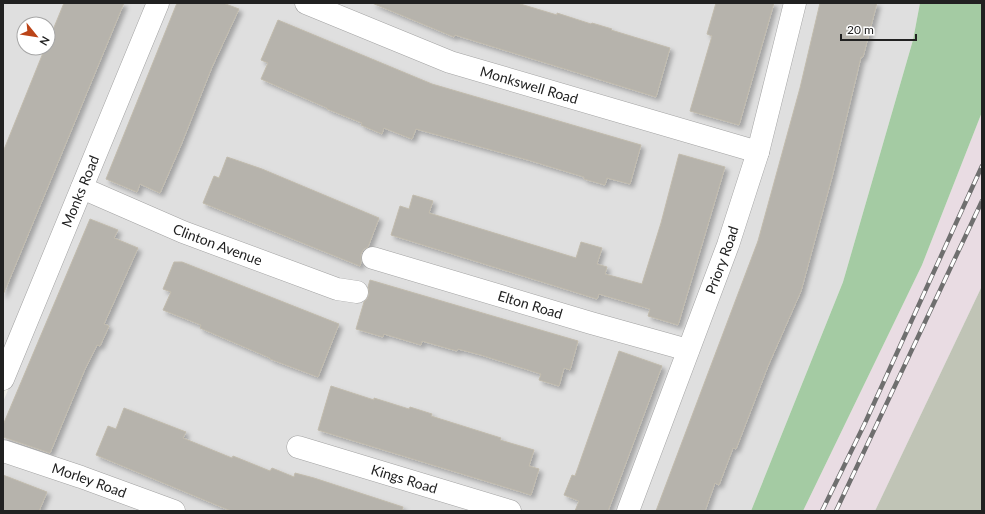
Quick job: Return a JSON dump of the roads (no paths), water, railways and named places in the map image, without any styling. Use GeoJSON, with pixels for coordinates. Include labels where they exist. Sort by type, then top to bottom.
{"type":"FeatureCollection","features":[{"type":"Feature","properties":{"kind":"street","name":"Monks Road"},"geometry":{"type":"LineString","coordinates":[[3,379],[158,3]]}},
{"type":"Feature","properties":{"kind":"street","name":"Monkswell Road"},"geometry":{"type":"LineString","coordinates":[[306,3],[450,62],[758,152]]}},
{"type":"Feature","properties":{"kind":"street","name":"Priory Road"},"geometry":{"type":"LineString","coordinates":[[628,511],[728,246],[758,152],[795,3]]}},
{"type":"Feature","properties":{"kind":"street","name":"Clinton Avenue"},"geometry":{"type":"LineString","coordinates":[[82,188],[190,234],[337,289],[357,292]]}},
{"type":"Feature","properties":{"kind":"street","name":"Elton Road"},"geometry":{"type":"LineString","coordinates":[[373,258],[591,323],[688,350]]}},
{"type":"Feature","properties":{"kind":"street","name":"Kings Road"},"geometry":{"type":"LineString","coordinates":[[298,447],[510,511]]}},
{"type":"Feature","properties":{"kind":"street","name":"Morley Road"},"geometry":{"type":"LineString","coordinates":[[3,451],[174,511]]}},
{"type":"Feature","properties":{"kind":"railway"},"geometry":{"type":"LineString","coordinates":[[822,511],[865,423],[982,166]]}},
{"type":"Feature","properties":{"kind":"railway"},"geometry":{"type":"LineString","coordinates":[[836,511],[982,201]]}}]}
